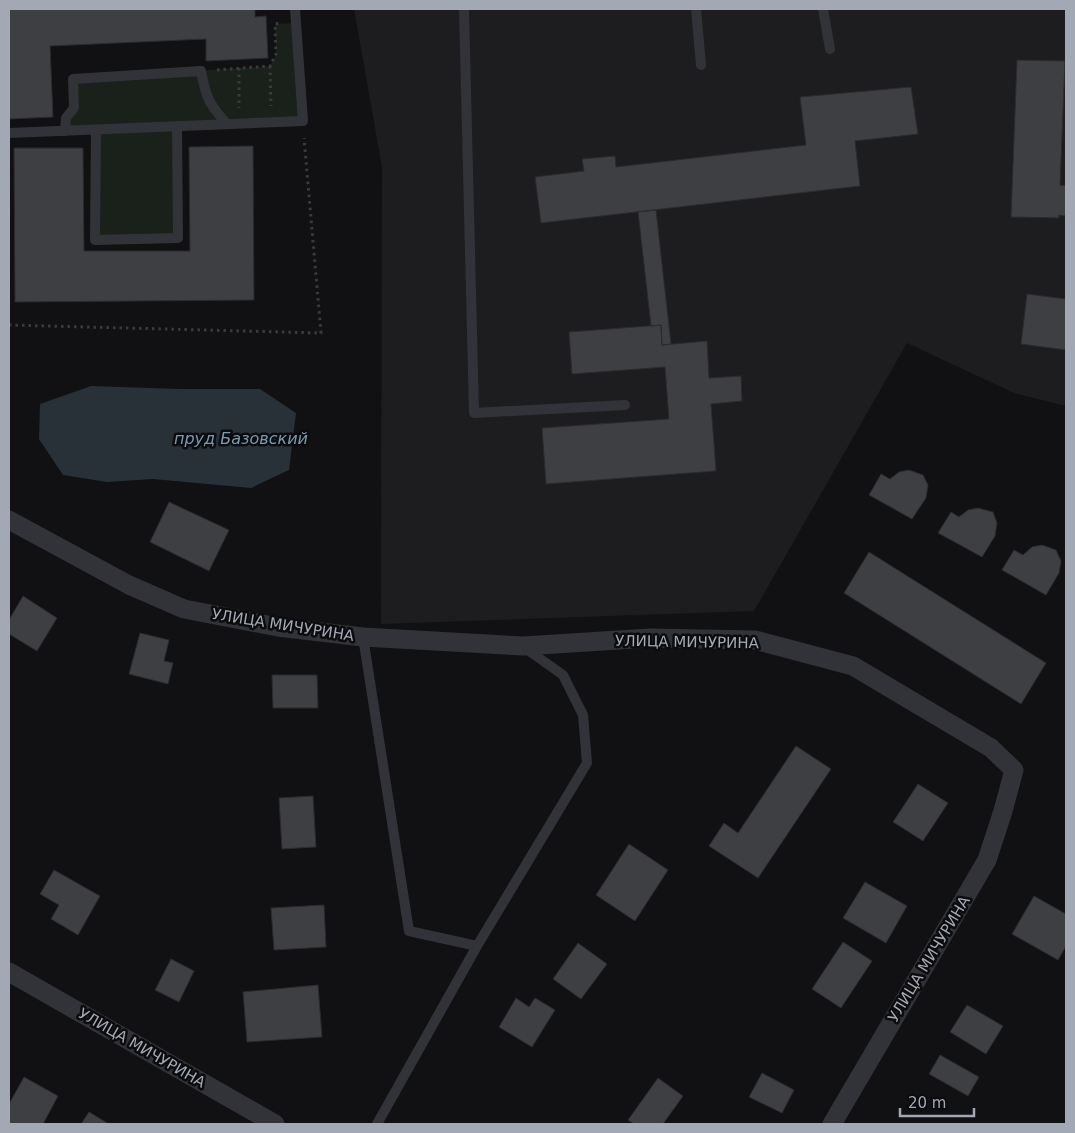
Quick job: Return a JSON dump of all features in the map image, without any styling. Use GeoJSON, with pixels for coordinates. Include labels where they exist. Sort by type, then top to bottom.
{"type":"FeatureCollection","features":[{"type":"Feature","properties":{"kind":"street","name":"УЛИЦА МИЧУРИНА"},"geometry":{"type":"LineString","coordinates":[[9,520],[129,585],[184,609],[278,627],[363,637],[522,646],[650,638],[755,640],[764,642],[853,666],[992,748],[1014,770],[988,860],[832,1124]]}},
{"type":"Feature","properties":{"kind":"street","name":"УЛИЦА МИЧУРИНА"},"geometry":{"type":"LineString","coordinates":[[9,972],[275,1124]]}},
{"type":"Feature","properties":{"kind":"lane"},"geometry":{"type":"LineString","coordinates":[[9,133],[302,121],[295,9]]}},
{"type":"Feature","properties":{"kind":"lane"},"geometry":{"type":"LineString","coordinates":[[464,9],[474,413],[624,405]]}},
{"type":"Feature","properties":{"kind":"lane"},"geometry":{"type":"LineString","coordinates":[[696,9],[701,65]]}},
{"type":"Feature","properties":{"kind":"lane"},"geometry":{"type":"LineString","coordinates":[[823,9],[830,49]]}},
{"type":"Feature","properties":{"kind":"lane"},"geometry":{"type":"LineString","coordinates":[[66,131],[66,118],[74,108],[73,79],[201,71],[206,95],[215,110],[227,124]]}},
{"type":"Feature","properties":{"kind":"lane"},"geometry":{"type":"LineString","coordinates":[[96,130],[95,240],[178,238],[177,126]]}},
{"type":"Feature","properties":{"kind":"lane"},"geometry":{"type":"LineString","coordinates":[[363,637],[410,931],[477,946]]}},
{"type":"Feature","properties":{"kind":"lane"},"geometry":{"type":"LineString","coordinates":[[377,1124],[477,946],[587,763],[583,715],[563,675],[522,646]]}},
{"type":"Feature","properties":{"kind":"path"},"geometry":{"type":"LineString","coordinates":[[271,123],[270,66],[276,54],[275,24],[296,23]]}},
{"type":"Feature","properties":{"kind":"path"},"geometry":{"type":"LineString","coordinates":[[201,71],[270,66]]}},
{"type":"Feature","properties":{"kind":"path"},"geometry":{"type":"LineString","coordinates":[[240,68],[240,124]]}},
{"type":"Feature","properties":{"kind":"path"},"geometry":{"type":"LineString","coordinates":[[9,325],[320,333],[302,121]]}},
{"type":"Feature","properties":{"kind":"shaded area"},"geometry":{"type":"Polygon","coordinates":[[[354,9],[1066,9],[1066,406],[1014,393],[907,343],[754,611],[381,624],[382,167],[354,9]]]}},
{"type":"Feature","properties":{"kind":"shaded area"},"geometry":{"type":"Polygon","coordinates":[[[296,23],[303,121],[177,126],[178,238],[95,240],[96,130],[66,131],[74,108],[73,79],[270,66],[276,54],[275,24],[296,23]]]}},
{"type":"Feature","properties":{"kind":"water","name":"пруд Базовский"},"geometry":{"type":"Polygon","coordinates":[[[91,386],[260,389],[296,413],[289,470],[251,488],[153,479],[107,482],[63,475],[39,439],[40,404],[91,386]]]}},
{"type":"Feature","properties":{"kind":"building"},"geometry":{"type":"Polygon","coordinates":[[[9,9],[255,9],[255,17],[266,16],[268,58],[206,61],[206,39],[50,46],[53,117],[9,119],[9,9]]]}},
{"type":"Feature","properties":{"kind":"building"},"geometry":{"type":"Polygon","coordinates":[[[1017,60],[1065,61],[1060,185],[1066,186],[1066,216],[1059,215],[1059,218],[1011,217],[1017,60]]]}},
{"type":"Feature","properties":{"kind":"building"},"geometry":{"type":"Polygon","coordinates":[[[911,87],[918,134],[855,141],[860,186],[541,223],[535,177],[584,171],[582,159],[615,156],[616,167],[806,145],[800,97],[911,87]]]}},
{"type":"Feature","properties":{"kind":"building"},"geometry":{"type":"Polygon","coordinates":[[[253,146],[254,300],[15,302],[14,148],[83,148],[84,251],[190,251],[189,147],[253,146]]]}},
{"type":"Feature","properties":{"kind":"building"},"geometry":{"type":"Polygon","coordinates":[[[656,210],[671,344],[662,345],[661,325],[651,326],[638,212],[656,210]]]}},
{"type":"Feature","properties":{"kind":"building"},"geometry":{"type":"Polygon","coordinates":[[[1027,294],[1066,299],[1066,350],[1021,344],[1027,294]]]}},
{"type":"Feature","properties":{"kind":"building"},"geometry":{"type":"Polygon","coordinates":[[[661,325],[662,345],[707,341],[709,378],[741,376],[742,401],[711,404],[716,471],[546,484],[542,428],[669,419],[665,367],[572,374],[569,332],[661,325]]]}},
{"type":"Feature","properties":{"kind":"building"},"geometry":{"type":"Polygon","coordinates":[[[909,470],[923,475],[928,485],[926,498],[912,519],[869,495],[881,474],[890,479],[899,472],[909,470]]]}},
{"type":"Feature","properties":{"kind":"building"},"geometry":{"type":"Polygon","coordinates":[[[169,502],[229,530],[209,571],[150,542],[169,502]]]}},
{"type":"Feature","properties":{"kind":"building"},"geometry":{"type":"Polygon","coordinates":[[[978,508],[993,512],[997,523],[995,536],[982,557],[938,533],[951,512],[959,517],[968,510],[978,508]]]}},
{"type":"Feature","properties":{"kind":"building"},"geometry":{"type":"Polygon","coordinates":[[[1042,545],[1056,550],[1061,561],[1059,573],[1046,595],[1002,570],[1014,550],[1023,555],[1032,547],[1042,545]]]}},
{"type":"Feature","properties":{"kind":"building"},"geometry":{"type":"Polygon","coordinates":[[[869,552],[1046,663],[1021,704],[844,593],[869,552]]]}},
{"type":"Feature","properties":{"kind":"building"},"geometry":{"type":"Polygon","coordinates":[[[23,596],[57,618],[37,651],[9,634],[9,620],[23,596]]]}},
{"type":"Feature","properties":{"kind":"building"},"geometry":{"type":"Polygon","coordinates":[[[140,633],[169,640],[164,661],[173,663],[168,684],[129,674],[140,633]]]}},
{"type":"Feature","properties":{"kind":"building"},"geometry":{"type":"Polygon","coordinates":[[[272,675],[317,675],[318,708],[273,708],[272,675]]]}},
{"type":"Feature","properties":{"kind":"building"},"geometry":{"type":"Polygon","coordinates":[[[796,746],[831,769],[758,878],[709,846],[724,823],[738,833],[796,746]]]}},
{"type":"Feature","properties":{"kind":"building"},"geometry":{"type":"Polygon","coordinates":[[[918,784],[948,803],[923,841],[893,822],[918,784]]]}},
{"type":"Feature","properties":{"kind":"building"},"geometry":{"type":"Polygon","coordinates":[[[313,796],[316,847],[282,849],[279,798],[313,796]]]}},
{"type":"Feature","properties":{"kind":"building"},"geometry":{"type":"Polygon","coordinates":[[[629,844],[668,870],[635,921],[596,895],[629,844]]]}},
{"type":"Feature","properties":{"kind":"building"},"geometry":{"type":"Polygon","coordinates":[[[54,870],[100,896],[78,935],[51,919],[59,905],[40,894],[54,870]]]}},
{"type":"Feature","properties":{"kind":"building"},"geometry":{"type":"Polygon","coordinates":[[[865,882],[907,906],[886,943],[843,918],[865,882]]]}},
{"type":"Feature","properties":{"kind":"building"},"geometry":{"type":"Polygon","coordinates":[[[1034,896],[1066,914],[1066,946],[1058,960],[1012,934],[1034,896]]]}},
{"type":"Feature","properties":{"kind":"building"},"geometry":{"type":"Polygon","coordinates":[[[324,905],[326,947],[274,950],[271,908],[324,905]]]}},
{"type":"Feature","properties":{"kind":"building"},"geometry":{"type":"Polygon","coordinates":[[[843,942],[872,961],[841,1008],[812,989],[843,942]]]}},
{"type":"Feature","properties":{"kind":"building"},"geometry":{"type":"Polygon","coordinates":[[[578,943],[607,964],[581,999],[553,979],[578,943]]]}},
{"type":"Feature","properties":{"kind":"building"},"geometry":{"type":"Polygon","coordinates":[[[171,959],[194,971],[179,1002],[155,990],[171,959]]]}},
{"type":"Feature","properties":{"kind":"building"},"geometry":{"type":"Polygon","coordinates":[[[318,985],[322,1037],[247,1042],[243,992],[318,985]]]}},
{"type":"Feature","properties":{"kind":"building"},"geometry":{"type":"Polygon","coordinates":[[[516,998],[529,1007],[535,998],[555,1010],[532,1047],[499,1027],[516,998]]]}},
{"type":"Feature","properties":{"kind":"building"},"geometry":{"type":"Polygon","coordinates":[[[967,1005],[1003,1026],[986,1054],[950,1032],[967,1005]]]}},
{"type":"Feature","properties":{"kind":"building"},"geometry":{"type":"Polygon","coordinates":[[[940,1055],[979,1077],[968,1096],[929,1074],[940,1055]]]}},
{"type":"Feature","properties":{"kind":"building"},"geometry":{"type":"Polygon","coordinates":[[[762,1073],[794,1090],[782,1113],[749,1097],[762,1073]]]}},
{"type":"Feature","properties":{"kind":"building"},"geometry":{"type":"Polygon","coordinates":[[[24,1077],[58,1096],[43,1124],[9,1124],[9,1104],[24,1077]]]}},
{"type":"Feature","properties":{"kind":"building"},"geometry":{"type":"Polygon","coordinates":[[[658,1078],[683,1096],[663,1124],[634,1124],[628,1120],[658,1078]]]}},
{"type":"Feature","properties":{"kind":"building"},"geometry":{"type":"Polygon","coordinates":[[[89,1112],[109,1124],[81,1124],[89,1112]]]}}]}
